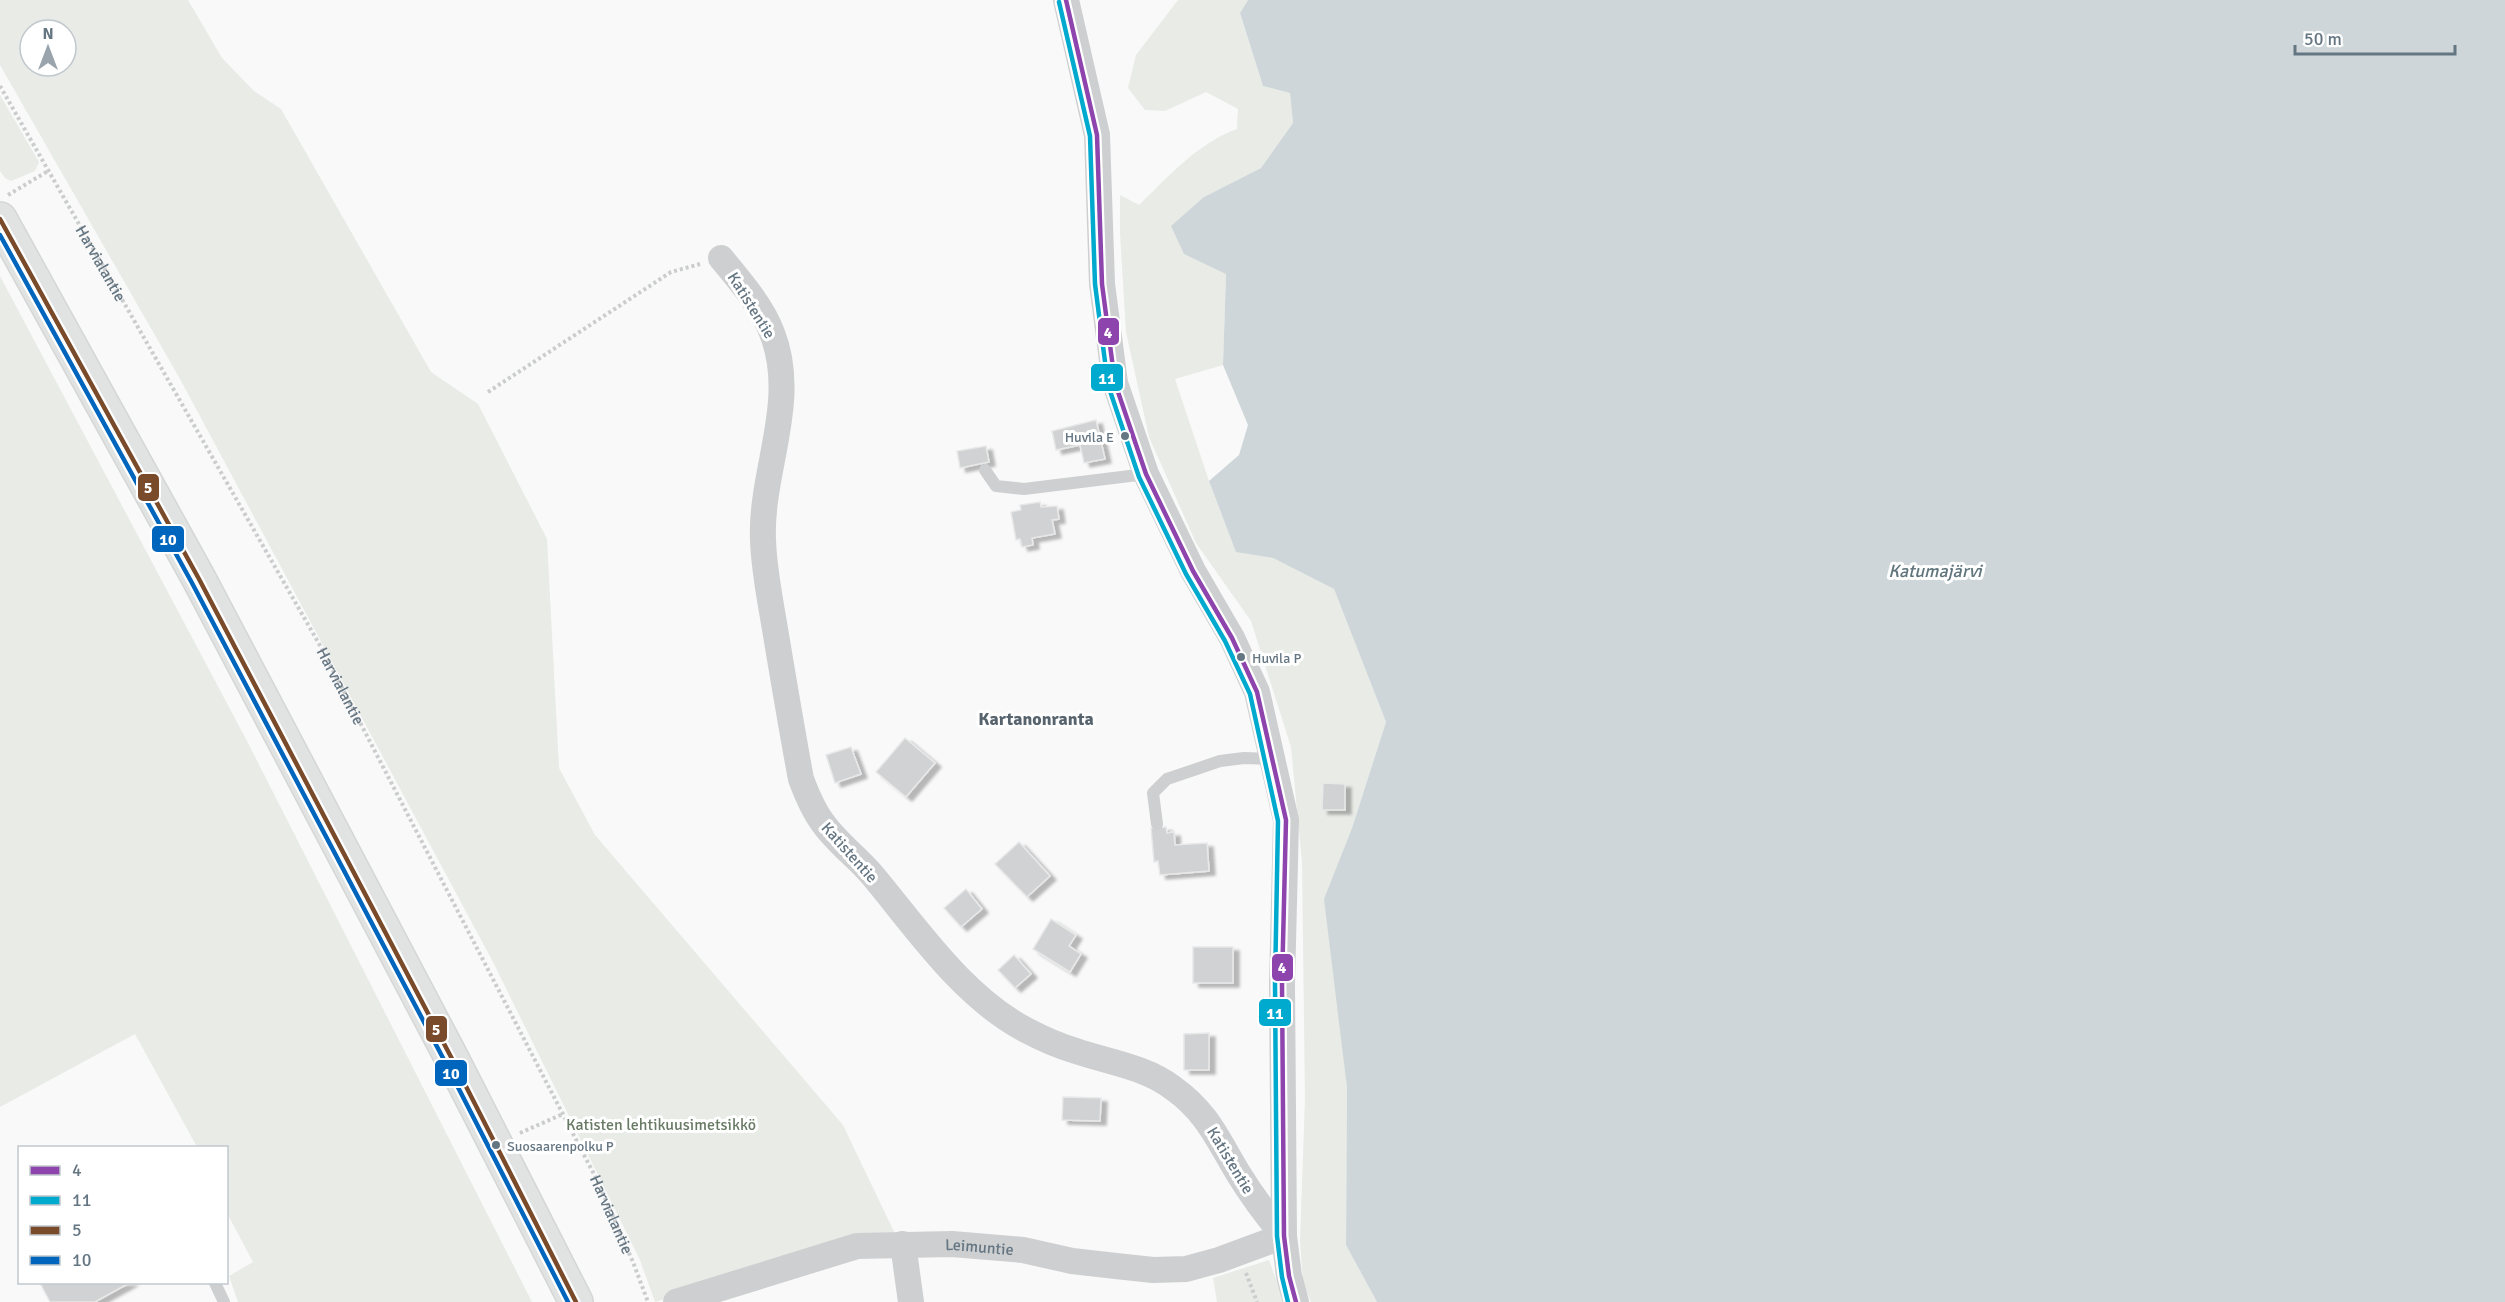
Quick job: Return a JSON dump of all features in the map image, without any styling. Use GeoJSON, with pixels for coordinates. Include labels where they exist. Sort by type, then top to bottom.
{"type":"FeatureCollection","features":[{"type":"Feature","properties":{"kind":"highway"},"geometry":{"type":"LineString","coordinates":[[0,219],[199,579],[444,1044],[576,1302]]}},
{"type":"Feature","properties":{"kind":"street"},"geometry":{"type":"LineString","coordinates":[[1066,0],[1098,135],[1102,284],[1115,383],[1146,474],[1193,571],[1232,638],[1257,692],[1286,820],[1282,984],[1284,1236],[1289,1276],[1296,1302]]}},
{"type":"Feature","properties":{"kind":"street","name":"Katistentie"},"geometry":{"type":"LineString","coordinates":[[721,258],[743,286],[772,331],[780,358],[783,394],[766,486],[763,539],[768,588],[801,779],[810,803],[824,825],[859,859],[969,988],[1035,1034],[1073,1051],[1147,1074],[1172,1086],[1199,1109],[1220,1139],[1260,1206],[1284,1236]]}},
{"type":"Feature","properties":{"kind":"street","name":"Leimuntie"},"geometry":{"type":"LineString","coordinates":[[676,1302],[857,1246],[952,1244],[1023,1250],[1072,1261],[1153,1270],[1186,1269],[1284,1236]]}},
{"type":"Feature","properties":{"kind":"street"},"geometry":{"type":"LineString","coordinates":[[903,1244],[911,1302]]}},
{"type":"Feature","properties":{"kind":"lane"},"geometry":{"type":"LineString","coordinates":[[985,470],[996,486],[1024,489],[1146,474]]}},
{"type":"Feature","properties":{"kind":"lane"},"geometry":{"type":"LineString","coordinates":[[1157,824],[1153,793],[1167,779],[1220,761],[1244,758],[1272,759]]}},
{"type":"Feature","properties":{"kind":"lane"},"geometry":{"type":"LineString","coordinates":[[215,1284],[224,1302]]}},
{"type":"Feature","properties":{"kind":"path","name":"Harvialantie"},"geometry":{"type":"LineString","coordinates":[[0,86],[171,381],[322,649],[597,1180],[648,1302]]}},
{"type":"Feature","properties":{"kind":"path"},"geometry":{"type":"LineString","coordinates":[[0,199],[48,171]]}},
{"type":"Feature","properties":{"kind":"path"},"geometry":{"type":"LineString","coordinates":[[488,392],[671,272],[721,258]]}},
{"type":"Feature","properties":{"kind":"path"},"geometry":{"type":"LineString","coordinates":[[520,1133],[563,1114]]}},
{"type":"Feature","properties":{"kind":"path"},"geometry":{"type":"LineString","coordinates":[[1239,1253],[1257,1302]]}},
{"type":"Feature","properties":{"kind":"green space","name":"Katisten lehtikuusimetsikkö"},"geometry":{"type":"Polygon","coordinates":[[[0,0],[188,0],[222,58],[254,91],[281,109],[431,372],[478,404],[547,539],[559,768],[595,835],[843,1125],[897,1238],[858,1240],[655,1302],[640,1260],[493,962],[180,379],[0,65],[0,0]]]}},
{"type":"Feature","properties":{"kind":"green space"},"geometry":{"type":"Polygon","coordinates":[[[1178,0],[1248,0],[1240,13],[1263,86],[1290,93],[1293,123],[1261,168],[1204,197],[1184,254],[1226,273],[1223,365],[1175,379],[1209,481],[1236,551],[1273,558],[1334,589],[1386,722],[1352,828],[1326,895],[1347,1088],[1346,1245],[1377,1302],[1311,1302],[1303,1283],[1300,1241],[1305,1099],[1302,862],[1291,747],[1251,621],[1196,543],[1149,437],[1126,332],[1120,195],[1139,205],[1197,152],[1209,143],[1237,129],[1238,109],[1206,92],[1165,111],[1145,110],[1128,88],[1136,55],[1178,0]]]}},
{"type":"Feature","properties":{"kind":"green space"},"geometry":{"type":"Polygon","coordinates":[[[0,95],[39,162],[35,171],[11,181],[5,178],[0,171],[0,95]]]}},
{"type":"Feature","properties":{"kind":"green space"},"geometry":{"type":"Polygon","coordinates":[[[0,276],[247,741],[532,1302],[238,1302],[229,1276],[253,1262],[228,1215],[228,1146],[196,1146],[135,1034],[0,1107],[0,276]]]}},
{"type":"Feature","properties":{"kind":"green space"},"geometry":{"type":"Polygon","coordinates":[[[1269,1260],[1284,1302],[1217,1302],[1213,1278],[1269,1260]]]}},
{"type":"Feature","properties":{"kind":"water","name":"Katumajärvi"},"geometry":{"type":"Polygon","coordinates":[[[1248,0],[2505,0],[2505,1302],[1377,1302],[1346,1245],[1347,1088],[1324,899],[1352,828],[1386,722],[1334,589],[1273,558],[1236,552],[1209,481],[1239,455],[1248,425],[1223,365],[1226,274],[1184,254],[1171,226],[1204,197],[1261,168],[1293,123],[1290,93],[1263,86],[1240,13],[1248,0]]]}},
{"type":"Feature","properties":{"kind":"building"},"geometry":{"type":"Polygon","coordinates":[[[1096,420],[1105,459],[1084,463],[1080,445],[1056,450],[1052,431],[1096,420]]]}},
{"type":"Feature","properties":{"kind":"building"},"geometry":{"type":"Polygon","coordinates":[[[986,446],[989,462],[960,468],[957,451],[986,446]]]}},
{"type":"Feature","properties":{"kind":"building"},"geometry":{"type":"Polygon","coordinates":[[[1040,502],[1041,507],[1057,506],[1059,519],[1052,520],[1055,534],[1032,538],[1033,545],[1022,547],[1020,539],[1016,540],[1011,512],[1021,510],[1020,505],[1040,502]]]}},
{"type":"Feature","properties":{"kind":"building"},"geometry":{"type":"Polygon","coordinates":[[[905,738],[935,763],[906,797],[876,772],[905,738]]]}},
{"type":"Feature","properties":{"kind":"building"},"geometry":{"type":"Polygon","coordinates":[[[851,747],[861,774],[835,783],[826,755],[851,747]]]}},
{"type":"Feature","properties":{"kind":"building"},"geometry":{"type":"Polygon","coordinates":[[[1323,783],[1345,784],[1345,810],[1322,810],[1323,783]]]}},
{"type":"Feature","properties":{"kind":"building"},"geometry":{"type":"Polygon","coordinates":[[[1166,827],[1167,833],[1174,832],[1175,845],[1207,843],[1209,871],[1160,875],[1158,861],[1154,862],[1151,828],[1166,827]]]}},
{"type":"Feature","properties":{"kind":"building"},"geometry":{"type":"Polygon","coordinates":[[[1019,842],[1050,876],[1027,897],[995,864],[1019,842]]]}},
{"type":"Feature","properties":{"kind":"building"},"geometry":{"type":"Polygon","coordinates":[[[966,889],[982,909],[961,927],[944,908],[966,889]]]}},
{"type":"Feature","properties":{"kind":"building"},"geometry":{"type":"Polygon","coordinates":[[[1051,919],[1076,935],[1069,946],[1081,954],[1070,972],[1033,949],[1051,919]]]}},
{"type":"Feature","properties":{"kind":"building"},"geometry":{"type":"Polygon","coordinates":[[[1193,947],[1233,947],[1233,983],[1193,983],[1193,947]]]}},
{"type":"Feature","properties":{"kind":"building"},"geometry":{"type":"Polygon","coordinates":[[[1014,955],[1031,974],[1015,988],[998,970],[1014,955]]]}},
{"type":"Feature","properties":{"kind":"building"},"geometry":{"type":"Polygon","coordinates":[[[1209,1033],[1209,1070],[1184,1070],[1184,1034],[1209,1033]]]}},
{"type":"Feature","properties":{"kind":"building"},"geometry":{"type":"Polygon","coordinates":[[[1063,1097],[1101,1098],[1100,1121],[1062,1120],[1063,1097]]]}},
{"type":"Feature","properties":{"kind":"building"},"geometry":{"type":"Polygon","coordinates":[[[127,1284],[95,1302],[50,1302],[41,1285],[127,1284]]]}},
{"type":"Feature","properties":{"kind":"transit line","name":"4"},"geometry":{"type":"LineString","coordinates":[[1066,0],[1097,135],[1102,284],[1115,383],[1146,474],[1193,571],[1232,638],[1257,692],[1286,820],[1282,984],[1284,1236],[1289,1276],[1296,1302]]}},
{"type":"Feature","properties":{"kind":"transit line","name":"11"},"geometry":{"type":"LineString","coordinates":[[1059,2],[1090,136],[1095,284],[1108,385],[1139,477],[1186,574],[1225,641],[1250,694],[1278,821],[1275,984],[1277,1236],[1282,1277],[1288,1302]]}},
{"type":"Feature","properties":{"kind":"transit line","name":"5"},"geometry":{"type":"LineString","coordinates":[[0,219],[199,579],[450,1055],[576,1302]]}},
{"type":"Feature","properties":{"kind":"transit line","name":"10"},"geometry":{"type":"LineString","coordinates":[[0,235],[192,583],[443,1058],[568,1302]]}},
{"type":"Feature","properties":{"kind":"place","name":"Huvila E"},"geometry":{"type":"Point","coordinates":[1125,436]}},
{"type":"Feature","properties":{"kind":"place","name":"Huvila P"},"geometry":{"type":"Point","coordinates":[1241,657]}},
{"type":"Feature","properties":{"kind":"place","name":"Suosaarenpolku P"},"geometry":{"type":"Point","coordinates":[496,1145]}},
{"type":"Feature","properties":{"kind":"district","name":"Kartanonranta"},"geometry":{"type":"Point","coordinates":[1036,719]}}]}
